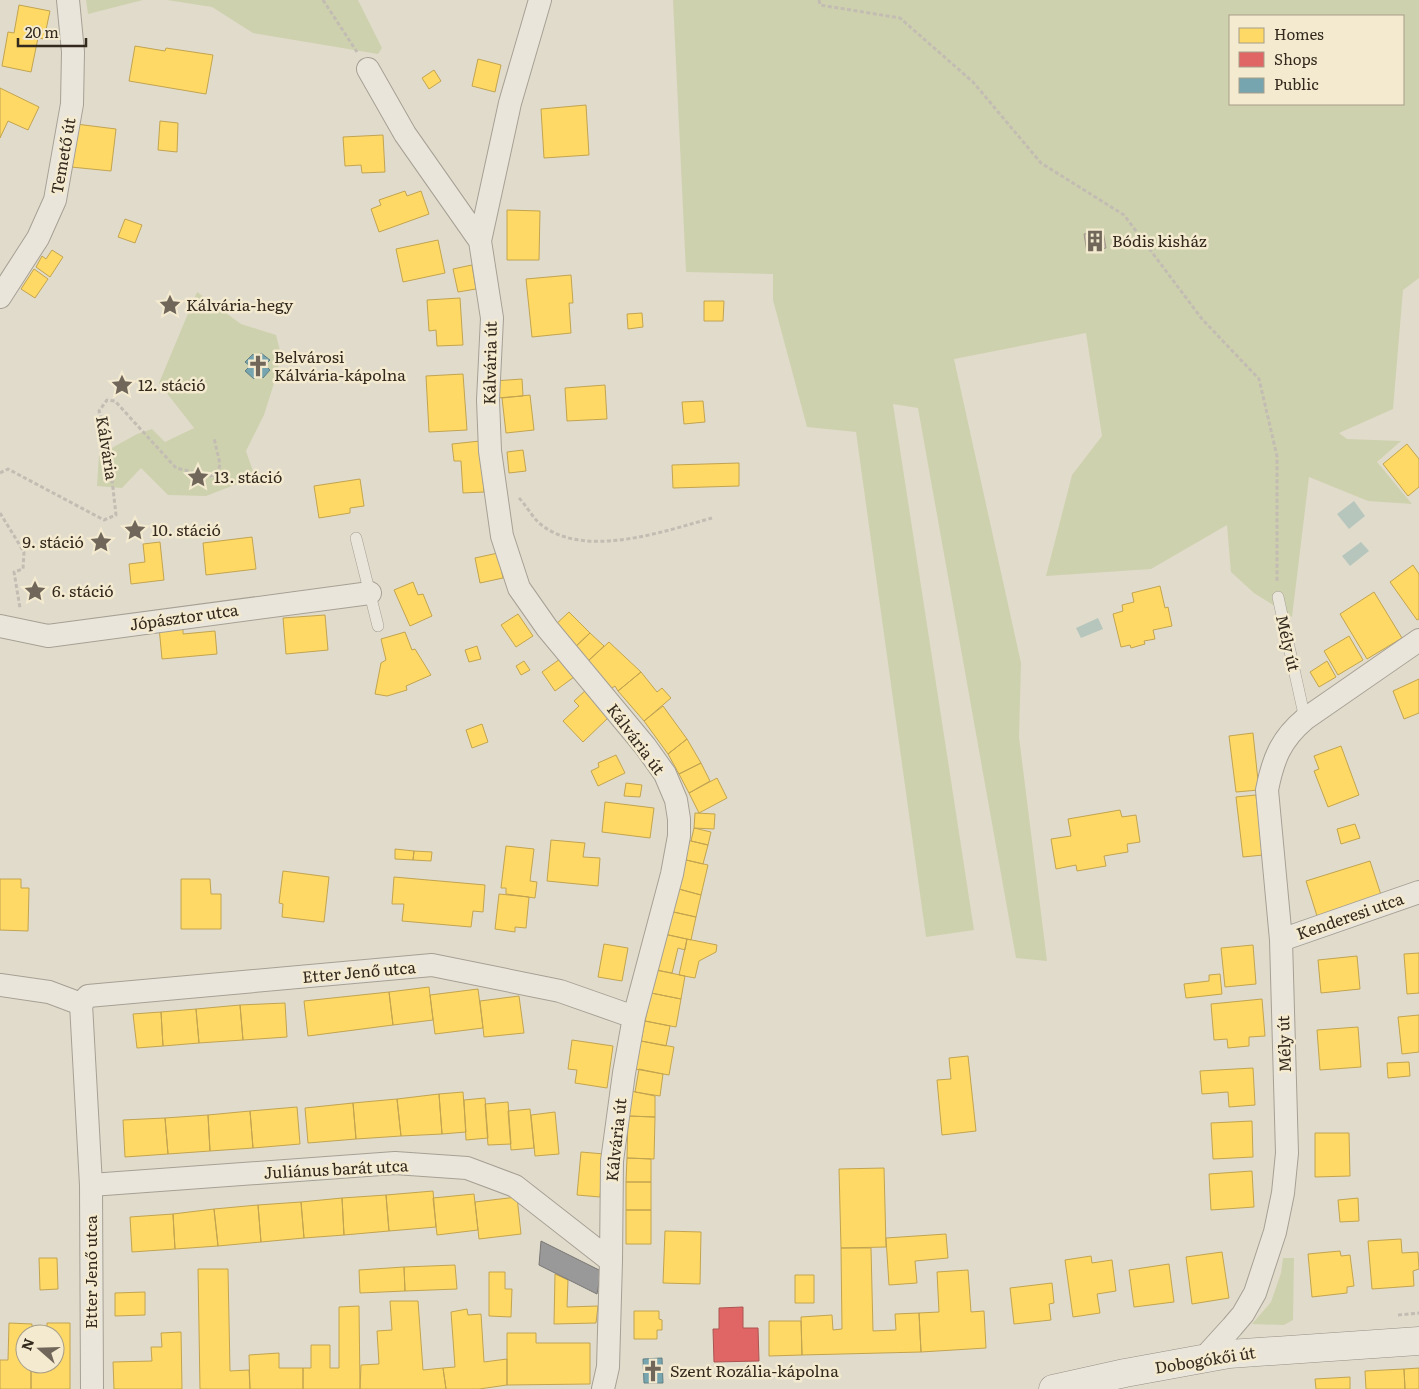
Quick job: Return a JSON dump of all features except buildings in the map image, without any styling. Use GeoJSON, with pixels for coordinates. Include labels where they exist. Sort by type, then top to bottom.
{"type":"FeatureCollection","features":[{"type":"Feature","properties":{"kind":"main road","name":"Dobogókői út"},"geometry":{"type":"LineString","coordinates":[[1060,1388],[1125,1372],[1229,1354],[1419,1341]]}},
{"type":"Feature","properties":{"kind":"street","name":"Temető út"},"geometry":{"type":"LineString","coordinates":[[0,297],[38,238],[55,200],[72,104],[73,52],[68,0]]}},
{"type":"Feature","properties":{"kind":"street","name":"Kálvária út"},"geometry":{"type":"LineString","coordinates":[[540,0],[510,103],[480,241],[492,318],[488,400],[490,451],[502,536],[520,588],[547,628],[645,746],[665,774],[676,800],[679,836],[672,874],[634,1017],[624,1073],[612,1161],[608,1372],[603,1387]]}},
{"type":"Feature","properties":{"kind":"street","name":"Kálvária út"},"geometry":{"type":"LineString","coordinates":[[368,69],[405,134],[480,241]]}},
{"type":"Feature","properties":{"kind":"street","name":"Jópásztor utca"},"geometry":{"type":"LineString","coordinates":[[0,626],[48,636],[370,593]]}},
{"type":"Feature","properties":{"kind":"street","name":"Mély út"},"geometry":{"type":"LineString","coordinates":[[1202,1360],[1238,1321],[1255,1293],[1275,1232],[1283,1193],[1287,1152],[1281,940],[1267,790],[1270,774],[1280,748],[1293,729],[1305,718],[1419,640]]}},
{"type":"Feature","properties":{"kind":"street","name":"Kenderesi utca"},"geometry":{"type":"LineString","coordinates":[[1281,940],[1419,892]]}},
{"type":"Feature","properties":{"kind":"street","name":"Etter Jenő utca"},"geometry":{"type":"LineString","coordinates":[[92,1389],[91,1185],[81,1004],[88,996],[432,966],[560,991],[634,1017]]}},
{"type":"Feature","properties":{"kind":"street"},"geometry":{"type":"LineString","coordinates":[[0,985],[50,992],[81,1004]]}},
{"type":"Feature","properties":{"kind":"street","name":"Juliánus barát utca"},"geometry":{"type":"LineString","coordinates":[[91,1185],[395,1163],[466,1168],[515,1186],[611,1261]]}},
{"type":"Feature","properties":{"kind":"lane"},"geometry":{"type":"LineString","coordinates":[[356,538],[378,626]]}},
{"type":"Feature","properties":{"kind":"lane","name":"Mély út"},"geometry":{"type":"LineString","coordinates":[[1278,597],[1305,718]]}},
{"type":"Feature","properties":{"kind":"path"},"geometry":{"type":"LineString","coordinates":[[322,0],[368,69]]}},
{"type":"Feature","properties":{"kind":"path"},"geometry":{"type":"LineString","coordinates":[[819,0],[820,5],[900,18],[973,82],[1041,162],[1124,215],[1202,319],[1260,379],[1277,456],[1278,597]]}},
{"type":"Feature","properties":{"kind":"path","name":"Kálvária"},"geometry":{"type":"LineString","coordinates":[[0,473],[8,469],[104,520],[116,515],[108,444],[98,411],[107,400],[115,401],[176,468],[210,476],[218,473],[220,464],[214,438]]}},
{"type":"Feature","properties":{"kind":"path"},"geometry":{"type":"LineString","coordinates":[[496,493],[519,497],[538,521],[552,531],[570,538],[587,541],[612,541],[650,535],[712,518]]}},
{"type":"Feature","properties":{"kind":"path"},"geometry":{"type":"LineString","coordinates":[[0,513],[24,552],[23,569],[14,572],[25,630]]}},
{"type":"Feature","properties":{"kind":"green space"},"geometry":{"type":"Polygon","coordinates":[[[86,0],[143,0],[88,14],[86,0]]]}},
{"type":"Feature","properties":{"kind":"green space"},"geometry":{"type":"Polygon","coordinates":[[[167,0],[358,0],[382,48],[378,54],[253,33],[212,7],[167,0]]]}},
{"type":"Feature","properties":{"kind":"green space"},"geometry":{"type":"Polygon","coordinates":[[[673,0],[1419,0],[1419,278],[1403,290],[1393,409],[1339,433],[1347,439],[1401,441],[1377,462],[1412,504],[1368,501],[1309,477],[1292,617],[1254,593],[1231,572],[1227,525],[1151,569],[1046,576],[1072,475],[1102,436],[1086,333],[954,359],[1021,663],[1019,737],[1047,961],[1016,958],[918,408],[893,404],[974,930],[926,937],[856,432],[807,427],[773,300],[773,274],[686,272],[673,0]]]}},
{"type":"Feature","properties":{"kind":"green space"},"geometry":{"type":"Polygon","coordinates":[[[197,292],[241,324],[276,335],[281,355],[275,380],[264,415],[246,451],[255,477],[206,496],[168,495],[141,468],[122,488],[97,486],[99,455],[137,434],[152,429],[165,442],[194,428],[159,383],[197,292]]]}},
{"type":"Feature","properties":{"kind":"green space"},"geometry":{"type":"Polygon","coordinates":[[[1283,1258],[1294,1258],[1293,1320],[1284,1325],[1252,1324],[1271,1302],[1281,1273],[1283,1258]]]}},
{"type":"Feature","properties":{"kind":"shaded area"},"geometry":{"type":"Polygon","coordinates":[[[1354,501],[1365,516],[1349,529],[1337,514],[1354,501]]]}},
{"type":"Feature","properties":{"kind":"shaded area"},"geometry":{"type":"Polygon","coordinates":[[[1361,542],[1369,551],[1350,566],[1342,556],[1361,542]]]}},
{"type":"Feature","properties":{"kind":"shaded area"},"geometry":{"type":"Polygon","coordinates":[[[1098,618],[1103,629],[1081,638],[1076,628],[1098,618]]]}},
{"type":"Feature","properties":{"kind":"place","name":"Bódis kisház"},"geometry":{"type":"Point","coordinates":[1095,241]}},
{"type":"Feature","properties":{"kind":"place","name":"Kálvária-hegy"},"geometry":{"type":"Point","coordinates":[170,305]}},
{"type":"Feature","properties":{"kind":"place","name":"Belvárosi Kálvária-kápolna"},"geometry":{"type":"Point","coordinates":[258,366]}},
{"type":"Feature","properties":{"kind":"place","name":"12. stáció"},"geometry":{"type":"Point","coordinates":[122,385]}},
{"type":"Feature","properties":{"kind":"place","name":"13. stáció"},"geometry":{"type":"Point","coordinates":[198,477]}},
{"type":"Feature","properties":{"kind":"place","name":"10. stáció"},"geometry":{"type":"Point","coordinates":[135,530]}},
{"type":"Feature","properties":{"kind":"place","name":"9. stáció"},"geometry":{"type":"Point","coordinates":[101,542]}},
{"type":"Feature","properties":{"kind":"place","name":"6. stáció"},"geometry":{"type":"Point","coordinates":[35,591]}},
{"type":"Feature","properties":{"kind":"place","name":"Szent Rozália-kápolna"},"geometry":{"type":"Point","coordinates":[653,1371]}}]}
